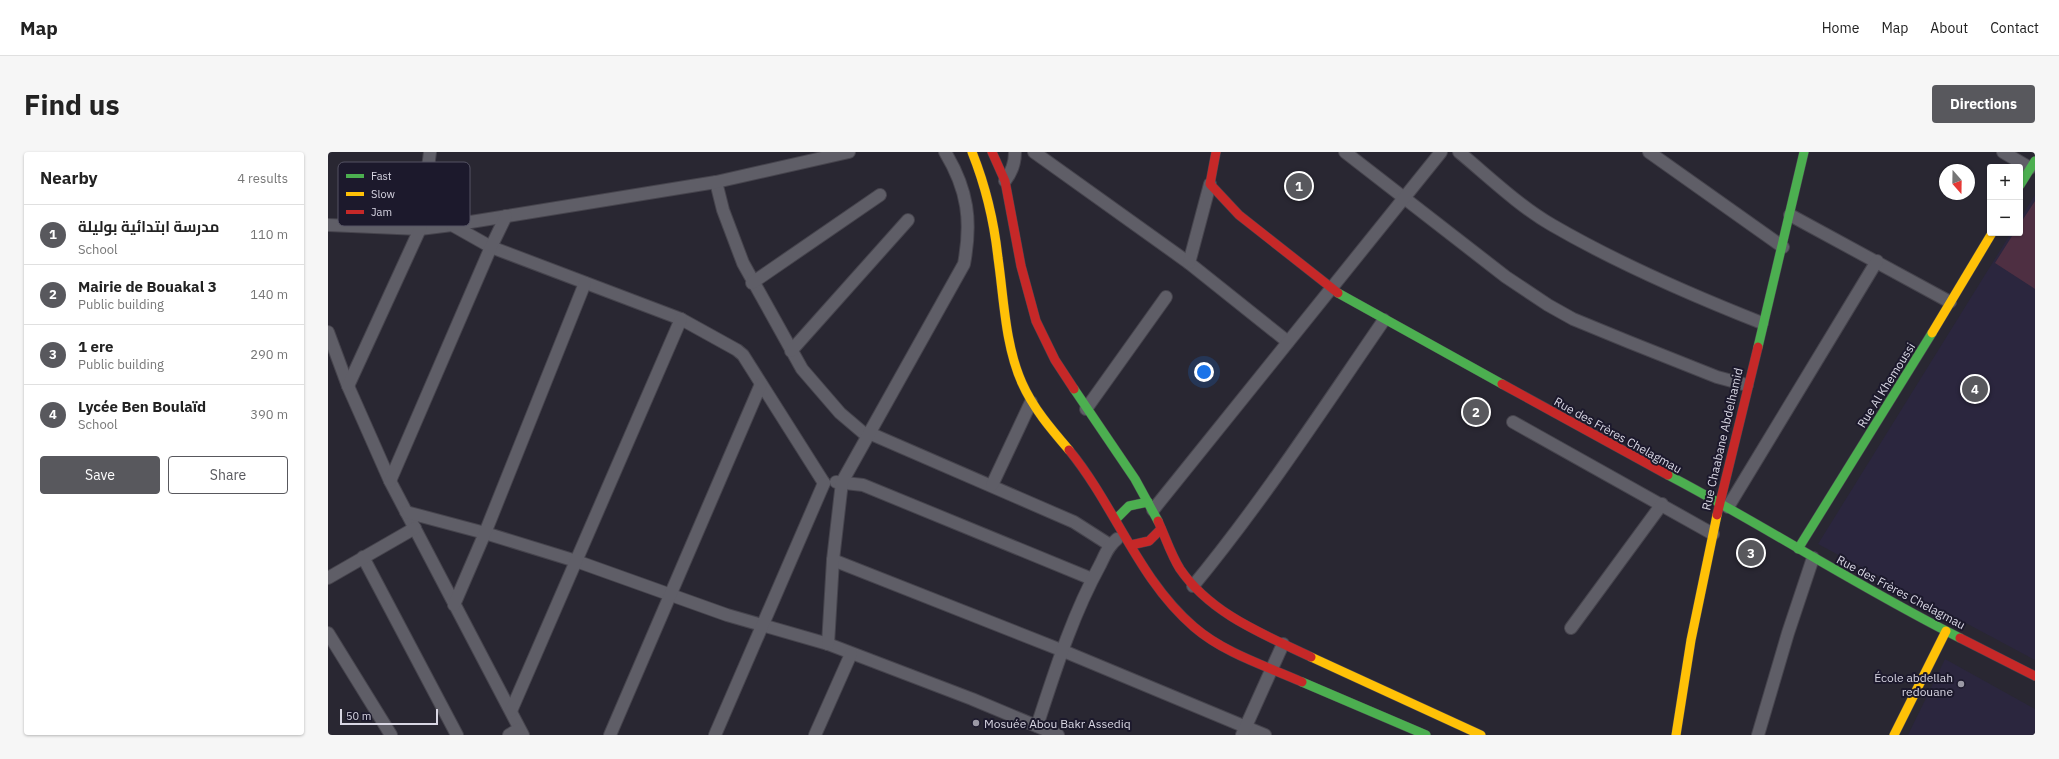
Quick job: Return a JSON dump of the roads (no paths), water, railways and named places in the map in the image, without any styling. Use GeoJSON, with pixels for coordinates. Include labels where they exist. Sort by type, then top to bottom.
{"type":"FeatureCollection","features":[{"type":"Feature","properties":{"kind":"main road"},"geometry":{"type":"LineString","coordinates":[[972,152],[992,208],[1005,308],[1015,366],[1021,384],[1031,402],[1055,435],[1080,464],[1116,519],[1130,545],[1177,611],[1212,640],[1235,653],[1272,667],[1426,735]]}},
{"type":"Feature","properties":{"kind":"main road"},"geometry":{"type":"LineString","coordinates":[[992,152],[1005,181],[1016,232],[1020,266],[1036,321],[1055,360],[1131,473],[1150,506],[1179,567],[1192,586],[1218,608],[1256,631],[1481,735]]}},
{"type":"Feature","properties":{"kind":"main road"},"geometry":{"type":"LineString","coordinates":[[1210,184],[1216,152]]}},
{"type":"Feature","properties":{"kind":"main road","name":"Rue Chaabane Abdelhamid"},"geometry":{"type":"LineString","coordinates":[[1676,735],[1691,640],[1713,534],[1723,505],[1747,385],[1783,247],[1801,154]]}},
{"type":"Feature","properties":{"kind":"main road"},"geometry":{"type":"LineString","coordinates":[[2023,180],[2033,165]]}},
{"type":"Feature","properties":{"kind":"main road","name":"Rue des Frères Chelagmau"},"geometry":{"type":"LineString","coordinates":[[1210,184],[1239,215],[1331,289],[1384,320],[1443,351],[1596,437],[1723,505],[1813,558],[1946,631],[2035,676]]}},
{"type":"Feature","properties":{"kind":"main road","name":"Rue Al Khemoussi"},"geometry":{"type":"LineString","coordinates":[[1798,549],[1907,375],[1990,236]]}},
{"type":"Feature","properties":{"kind":"main road"},"geometry":{"type":"LineString","coordinates":[[1116,519],[1129,506],[1150,506]]}},
{"type":"Feature","properties":{"kind":"main road"},"geometry":{"type":"LineString","coordinates":[[1130,545],[1149,541],[1161,529]]}},
{"type":"Feature","properties":{"kind":"main road"},"geometry":{"type":"LineString","coordinates":[[1894,735],[1946,631]]}},
{"type":"Feature","properties":{"kind":"street"},"geometry":{"type":"LineString","coordinates":[[429,162],[430,152]]}},
{"type":"Feature","properties":{"kind":"street"},"geometry":{"type":"LineString","coordinates":[[470,222],[716,182],[849,152]]}},
{"type":"Feature","properties":{"kind":"street"},"geometry":{"type":"LineString","coordinates":[[828,644],[833,560],[842,482],[964,264],[968,242],[965,193],[956,171],[945,152]]}},
{"type":"Feature","properties":{"kind":"street"},"geometry":{"type":"LineString","coordinates":[[1005,181],[1011,173],[1015,163],[1015,152]]}},
{"type":"Feature","properties":{"kind":"street"},"geometry":{"type":"LineString","coordinates":[[1034,152],[1189,263],[1288,342]]}},
{"type":"Feature","properties":{"kind":"street"},"geometry":{"type":"LineString","coordinates":[[1345,152],[1520,288],[1573,319],[1717,377],[1747,385]]}},
{"type":"Feature","properties":{"kind":"street"},"geometry":{"type":"LineString","coordinates":[[1150,506],[1288,342],[1442,152]]}},
{"type":"Feature","properties":{"kind":"street"},"geometry":{"type":"LineString","coordinates":[[1459,152],[1551,225],[1622,263],[1720,307],[1762,323]]}},
{"type":"Feature","properties":{"kind":"street"},"geometry":{"type":"LineString","coordinates":[[2003,152],[2033,165]]}},
{"type":"Feature","properties":{"kind":"street"},"geometry":{"type":"LineString","coordinates":[[1656,154],[1783,247]]}},
{"type":"Feature","properties":{"kind":"street"},"geometry":{"type":"LineString","coordinates":[[716,182],[730,231],[752,283],[802,369],[840,413],[868,435],[992,485],[1074,522],[1110,545]]}},
{"type":"Feature","properties":{"kind":"street"},"geometry":{"type":"LineString","coordinates":[[1189,263],[1210,184]]}},
{"type":"Feature","properties":{"kind":"street"},"geometry":{"type":"LineString","coordinates":[[752,283],[880,195]]}},
{"type":"Feature","properties":{"kind":"street"},"geometry":{"type":"LineString","coordinates":[[1790,215],[1950,302]]}},
{"type":"Feature","properties":{"kind":"street"},"geometry":{"type":"LineString","coordinates":[[390,481],[491,247],[506,216]]}},
{"type":"Feature","properties":{"kind":"street"},"geometry":{"type":"LineString","coordinates":[[791,351],[908,220]]}},
{"type":"Feature","properties":{"kind":"street"},"geometry":{"type":"LineString","coordinates":[[328,225],[338,225]]}},
{"type":"Feature","properties":{"kind":"street"},"geometry":{"type":"LineString","coordinates":[[351,226],[420,229],[444,226]]}},
{"type":"Feature","properties":{"kind":"street"},"geometry":{"type":"LineString","coordinates":[[348,386],[420,226]]}},
{"type":"Feature","properties":{"kind":"street"},"geometry":{"type":"LineString","coordinates":[[454,226],[491,247],[681,319],[737,350],[743,355],[824,483]]}},
{"type":"Feature","properties":{"kind":"street"},"geometry":{"type":"LineString","coordinates":[[1723,505],[1877,261]]}},
{"type":"Feature","properties":{"kind":"street"},"geometry":{"type":"LineString","coordinates":[[454,605],[485,533],[585,283]]}},
{"type":"Feature","properties":{"kind":"street"},"geometry":{"type":"LineString","coordinates":[[1086,408],[1166,297]]}},
{"type":"Feature","properties":{"kind":"street"},"geometry":{"type":"LineString","coordinates":[[511,711],[681,319]]}},
{"type":"Feature","properties":{"kind":"street"},"geometry":{"type":"LineString","coordinates":[[1192,586],[1221,552],[1294,453],[1384,320]]}},
{"type":"Feature","properties":{"kind":"street"},"geometry":{"type":"LineString","coordinates":[[329,336],[348,386],[390,481],[511,711],[517,733]]}},
{"type":"Feature","properties":{"kind":"street"},"geometry":{"type":"LineString","coordinates":[[610,735],[761,384]]}},
{"type":"Feature","properties":{"kind":"street"},"geometry":{"type":"LineString","coordinates":[[992,485],[1031,402]]}},
{"type":"Feature","properties":{"kind":"street"},"geometry":{"type":"LineString","coordinates":[[1513,422],[1662,504],[1713,534]]}},
{"type":"Feature","properties":{"kind":"street"},"geometry":{"type":"LineString","coordinates":[[824,483],[842,482],[862,485],[1092,579]]}},
{"type":"Feature","properties":{"kind":"street"},"geometry":{"type":"LineString","coordinates":[[715,735],[824,483]]}},
{"type":"Feature","properties":{"kind":"street"},"geometry":{"type":"LineString","coordinates":[[1571,628],[1591,603],[1630,545],[1662,504]]}},
{"type":"Feature","properties":{"kind":"street"},"geometry":{"type":"LineString","coordinates":[[406,512],[485,533],[576,561],[762,625],[828,644],[851,654],[914,676],[1058,735]]}},
{"type":"Feature","properties":{"kind":"street"},"geometry":{"type":"LineString","coordinates":[[328,578],[415,528]]}},
{"type":"Feature","properties":{"kind":"street"},"geometry":{"type":"LineString","coordinates":[[1037,726],[1061,650],[1092,579],[1110,545],[1124,534]]}},
{"type":"Feature","properties":{"kind":"street"},"geometry":{"type":"LineString","coordinates":[[363,557],[457,735]]}},
{"type":"Feature","properties":{"kind":"street"},"geometry":{"type":"LineString","coordinates":[[1758,735],[1788,633],[1813,558]]}},
{"type":"Feature","properties":{"kind":"street"},"geometry":{"type":"LineString","coordinates":[[833,560],[1061,650],[1244,731],[1266,735]]}},
{"type":"Feature","properties":{"kind":"street"},"geometry":{"type":"LineString","coordinates":[[328,633],[391,735]]}},
{"type":"Feature","properties":{"kind":"street"},"geometry":{"type":"LineString","coordinates":[[1244,731],[1283,644]]}},
{"type":"Feature","properties":{"kind":"street"},"geometry":{"type":"LineString","coordinates":[[815,735],[851,654]]}},
{"type":"Feature","properties":{"kind":"place","name":"مدرسة ابتدائية بوليلة"},"geometry":{"type":"Point","coordinates":[1299,186]}},
{"type":"Feature","properties":{"kind":"place","name":"Lycée Ben Boulaïd"},"geometry":{"type":"Point","coordinates":[1975,389]}},
{"type":"Feature","properties":{"kind":"place","name":"Mairie de Bouakal 3"},"geometry":{"type":"Point","coordinates":[1476,412]}},
{"type":"Feature","properties":{"kind":"place","name":"1 ere"},"geometry":{"type":"Point","coordinates":[1751,553]}},
{"type":"Feature","properties":{"kind":"place","name":"École abdellah redouane"},"geometry":{"type":"Point","coordinates":[1961,684]}},
{"type":"Feature","properties":{"kind":"place","name":"Mosuée Abou Bakr Assediq"},"geometry":{"type":"Point","coordinates":[976,723]}}]}
